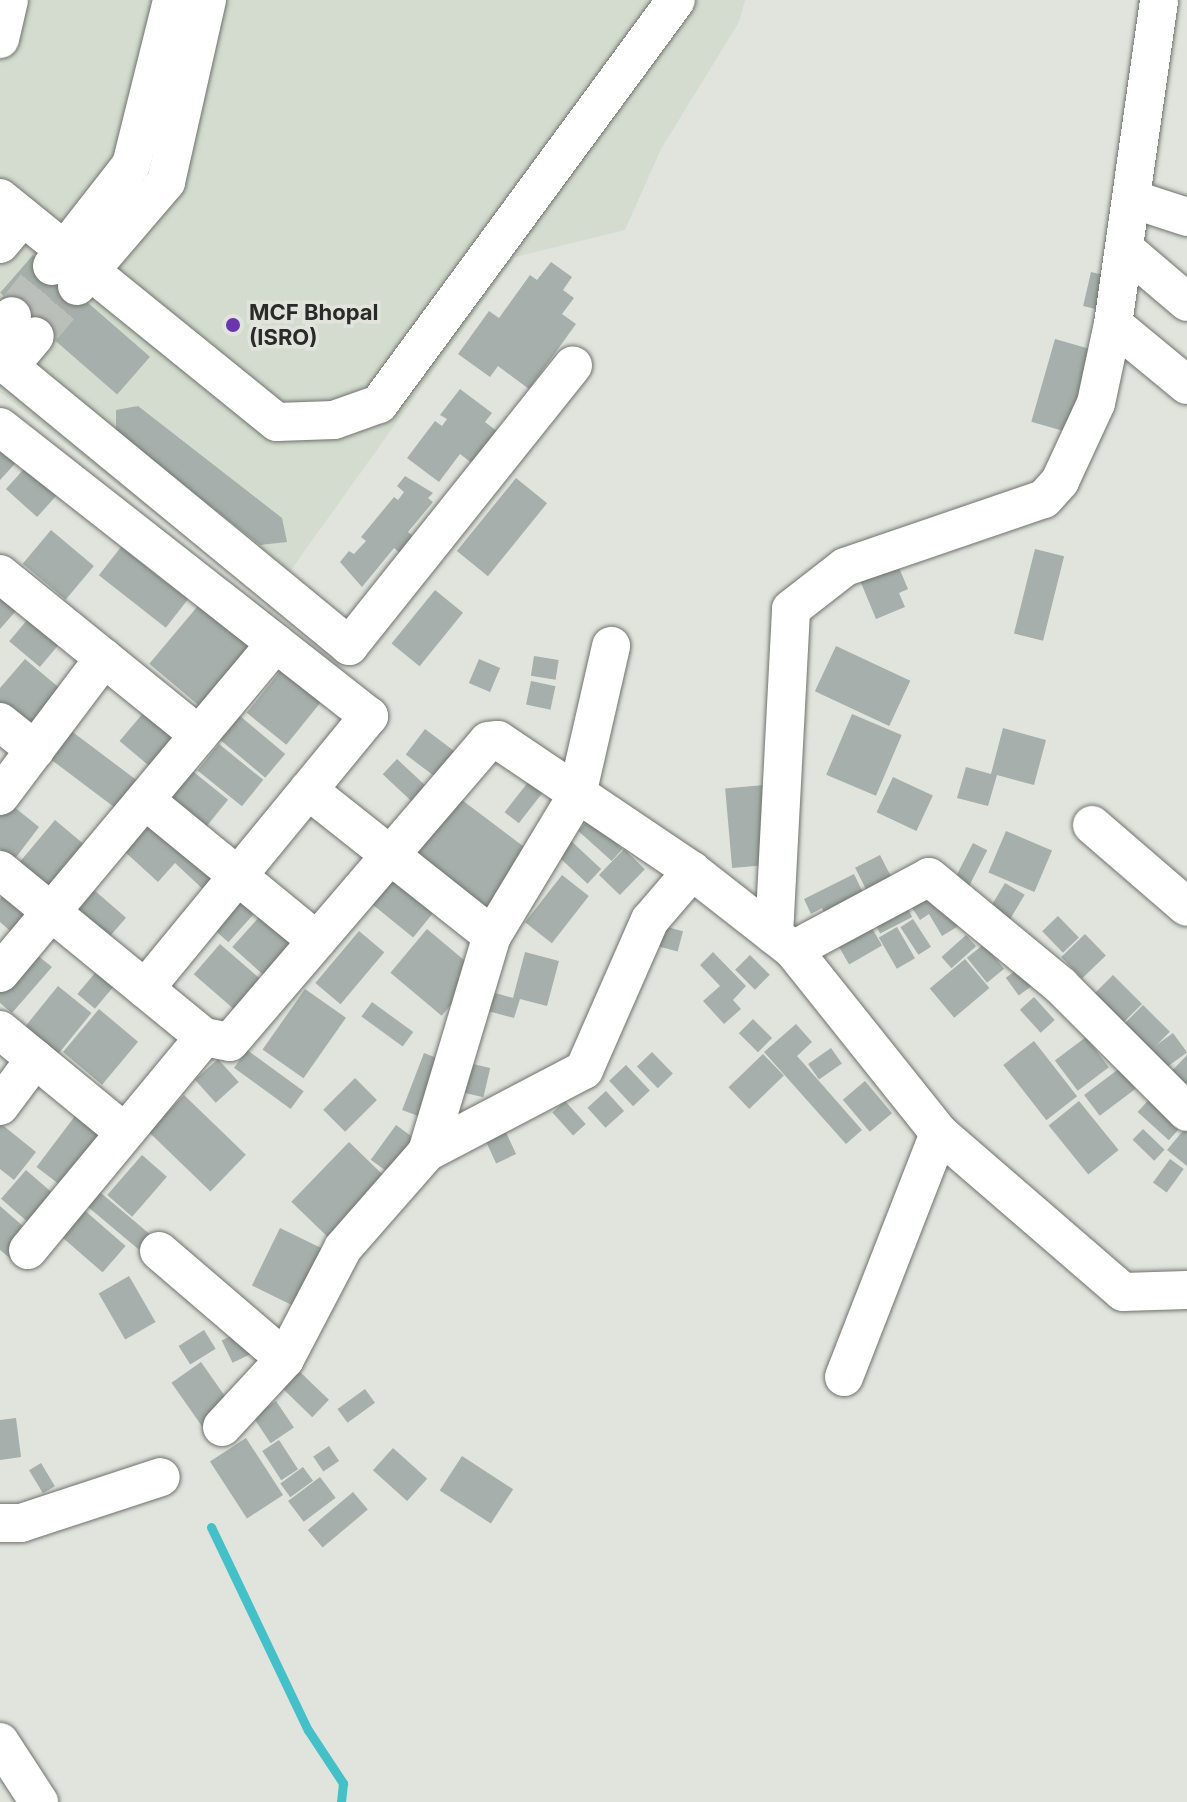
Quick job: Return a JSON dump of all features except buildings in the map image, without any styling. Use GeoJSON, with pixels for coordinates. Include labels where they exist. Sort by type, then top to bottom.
{"type":"FeatureCollection","features":[{"type":"Feature","properties":{"kind":"street"},"geometry":{"type":"LineString","coordinates":[[0,39],[9,0]]}},
{"type":"Feature","properties":{"kind":"street"},"geometry":{"type":"LineString","coordinates":[[70,268],[131,165],[172,0]]}},
{"type":"Feature","properties":{"kind":"street"},"geometry":{"type":"LineString","coordinates":[[70,268],[166,182],[207,0]]}},
{"type":"Feature","properties":{"kind":"street"},"geometry":{"type":"LineString","coordinates":[[8,220],[277,422],[334,420],[379,404],[676,0]]}},
{"type":"Feature","properties":{"kind":"street"},"geometry":{"type":"LineString","coordinates":[[784,943],[791,609],[845,567],[1044,499],[1060,481],[1096,403],[1113,324],[1126,250],[1159,0]]}},
{"type":"Feature","properties":{"kind":"street"},"geometry":{"type":"LineString","coordinates":[[1132,199],[1187,217]]}},
{"type":"Feature","properties":{"kind":"street"},"geometry":{"type":"LineString","coordinates":[[1126,250],[1187,302]]}},
{"type":"Feature","properties":{"kind":"street"},"geometry":{"type":"LineString","coordinates":[[1113,324],[1187,385]]}},
{"type":"Feature","properties":{"kind":"street"},"geometry":{"type":"LineString","coordinates":[[11,342],[349,646],[573,365]]}},
{"type":"Feature","properties":{"kind":"street"},"geometry":{"type":"LineString","coordinates":[[0,427],[369,716],[145,989]]}},
{"type":"Feature","properties":{"kind":"street"},"geometry":{"type":"LineString","coordinates":[[0,574],[199,735]]}},
{"type":"Feature","properties":{"kind":"street"},"geometry":{"type":"LineString","coordinates":[[0,973],[276,643]]}},
{"type":"Feature","properties":{"kind":"street"},"geometry":{"type":"LineString","coordinates":[[427,1152],[492,936],[577,795],[611,646]]}},
{"type":"Feature","properties":{"kind":"street"},"geometry":{"type":"LineString","coordinates":[[0,796],[104,658]]}},
{"type":"Feature","properties":{"kind":"street"},"geometry":{"type":"LineString","coordinates":[[0,722],[35,750]]}},
{"type":"Feature","properties":{"kind":"street"},"geometry":{"type":"LineString","coordinates":[[0,870],[204,1037],[230,1042],[488,741],[498,740],[692,871],[784,943],[939,1133],[1123,1292],[1187,1290]]}},
{"type":"Feature","properties":{"kind":"street"},"geometry":{"type":"LineString","coordinates":[[308,790],[492,936]]}},
{"type":"Feature","properties":{"kind":"street"},"geometry":{"type":"LineString","coordinates":[[145,800],[316,940]]}},
{"type":"Feature","properties":{"kind":"street"},"geometry":{"type":"LineString","coordinates":[[1092,825],[1187,907]]}},
{"type":"Feature","properties":{"kind":"street"},"geometry":{"type":"LineString","coordinates":[[222,1427],[285,1359],[343,1248],[427,1152],[584,1070],[650,920],[692,871]]}},
{"type":"Feature","properties":{"kind":"street"},"geometry":{"type":"LineString","coordinates":[[784,943],[929,877],[1061,986],[1187,1112]]}},
{"type":"Feature","properties":{"kind":"street"},"geometry":{"type":"LineString","coordinates":[[0,1030],[123,1131]]}},
{"type":"Feature","properties":{"kind":"street"},"geometry":{"type":"LineString","coordinates":[[28,1250],[123,1131],[204,1037]]}},
{"type":"Feature","properties":{"kind":"street"},"geometry":{"type":"LineString","coordinates":[[0,1106],[35,1059]]}},
{"type":"Feature","properties":{"kind":"street"},"geometry":{"type":"LineString","coordinates":[[844,1377],[939,1133]]}},
{"type":"Feature","properties":{"kind":"street"},"geometry":{"type":"LineString","coordinates":[[159,1251],[285,1359]]}},
{"type":"Feature","properties":{"kind":"street"},"geometry":{"type":"LineString","coordinates":[[5,1531],[161,1477]]}},
{"type":"Feature","properties":{"kind":"street"},"geometry":{"type":"LineString","coordinates":[[0,1742],[39,1802]]}},
{"type":"Feature","properties":{"kind":"shaded area","name":"MCF Bhopal (ISRO)"},"geometry":{"type":"Polygon","coordinates":[[[0,0],[745,0],[739,22],[661,149],[625,230],[515,257],[268,602],[0,392],[0,0]]]}},
{"type":"Feature","properties":{"kind":"waterway"},"geometry":{"type":"LineString","coordinates":[[211,1527],[308,1730],[343,1783],[341,1802]]}},
{"type":"Feature","properties":{"kind":"tunnel"},"geometry":{"type":"LineString","coordinates":[[12,316],[52,266]]}},
{"type":"Feature","properties":{"kind":"tunnel"},"geometry":{"type":"LineString","coordinates":[[35,336],[77,286]]}},
{"type":"Feature","properties":{"kind":"place","name":"MCF Bhopal (ISRO)"},"geometry":{"type":"Point","coordinates":[233,325]}}]}
